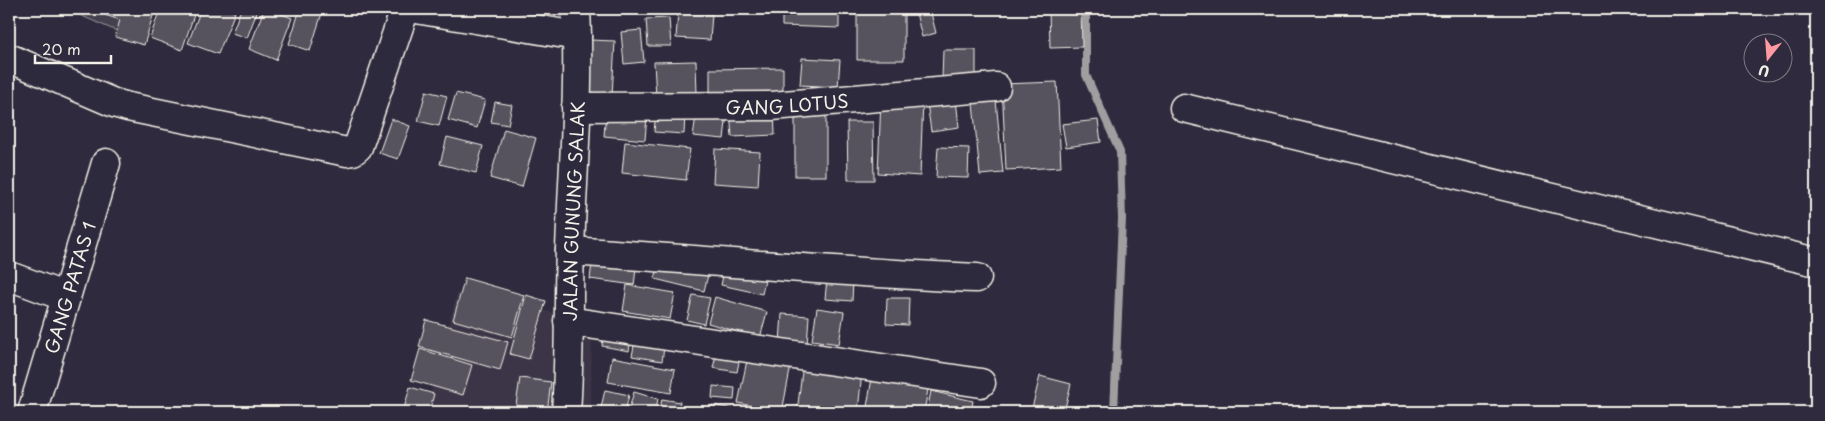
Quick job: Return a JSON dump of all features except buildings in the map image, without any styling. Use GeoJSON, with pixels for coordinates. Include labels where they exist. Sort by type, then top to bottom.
{"type":"FeatureCollection","features":[{"type":"Feature","properties":{"kind":"street"},"geometry":{"type":"LineString","coordinates":[[9,58],[114,103],[128,107],[347,152],[353,151],[358,147],[405,9]]}},
{"type":"Feature","properties":{"kind":"street"},"geometry":{"type":"LineString","coordinates":[[416,9],[577,36]]}},
{"type":"Feature","properties":{"kind":"street","name":"JALAN GUNUNG SALAK"},"geometry":{"type":"LineString","coordinates":[[566,412],[576,107],[576,9]]}},
{"type":"Feature","properties":{"kind":"street","name":"GANG LOTUS"},"geometry":{"type":"LineString","coordinates":[[576,107],[772,106],[996,87]]}},
{"type":"Feature","properties":{"kind":"street"},"geometry":{"type":"LineString","coordinates":[[1184,108],[1816,262]]}},
{"type":"Feature","properties":{"kind":"street","name":"GANG PATAS 1"},"geometry":{"type":"LineString","coordinates":[[32,412],[106,163]]}},
{"type":"Feature","properties":{"kind":"street"},"geometry":{"type":"LineString","coordinates":[[570,251],[747,263],[864,274],[977,278]]}},
{"type":"Feature","properties":{"kind":"street"},"geometry":{"type":"LineString","coordinates":[[9,276],[66,297]]}},
{"type":"Feature","properties":{"kind":"street"},"geometry":{"type":"LineString","coordinates":[[568,320],[981,383]]}},
{"type":"Feature","properties":{"kind":"shaded area"},"geometry":{"type":"Polygon","coordinates":[[[66,9],[128,9],[121,33],[66,9]]]}},
{"type":"Feature","properties":{"kind":"shaded area"},"geometry":{"type":"Polygon","coordinates":[[[457,293],[592,320],[591,412],[426,412],[457,293]]]}},
{"type":"Feature","properties":{"kind":"waterway"},"geometry":{"type":"LineString","coordinates":[[1086,9],[1086,75],[1120,152],[1122,219],[1114,412]]}}]}
